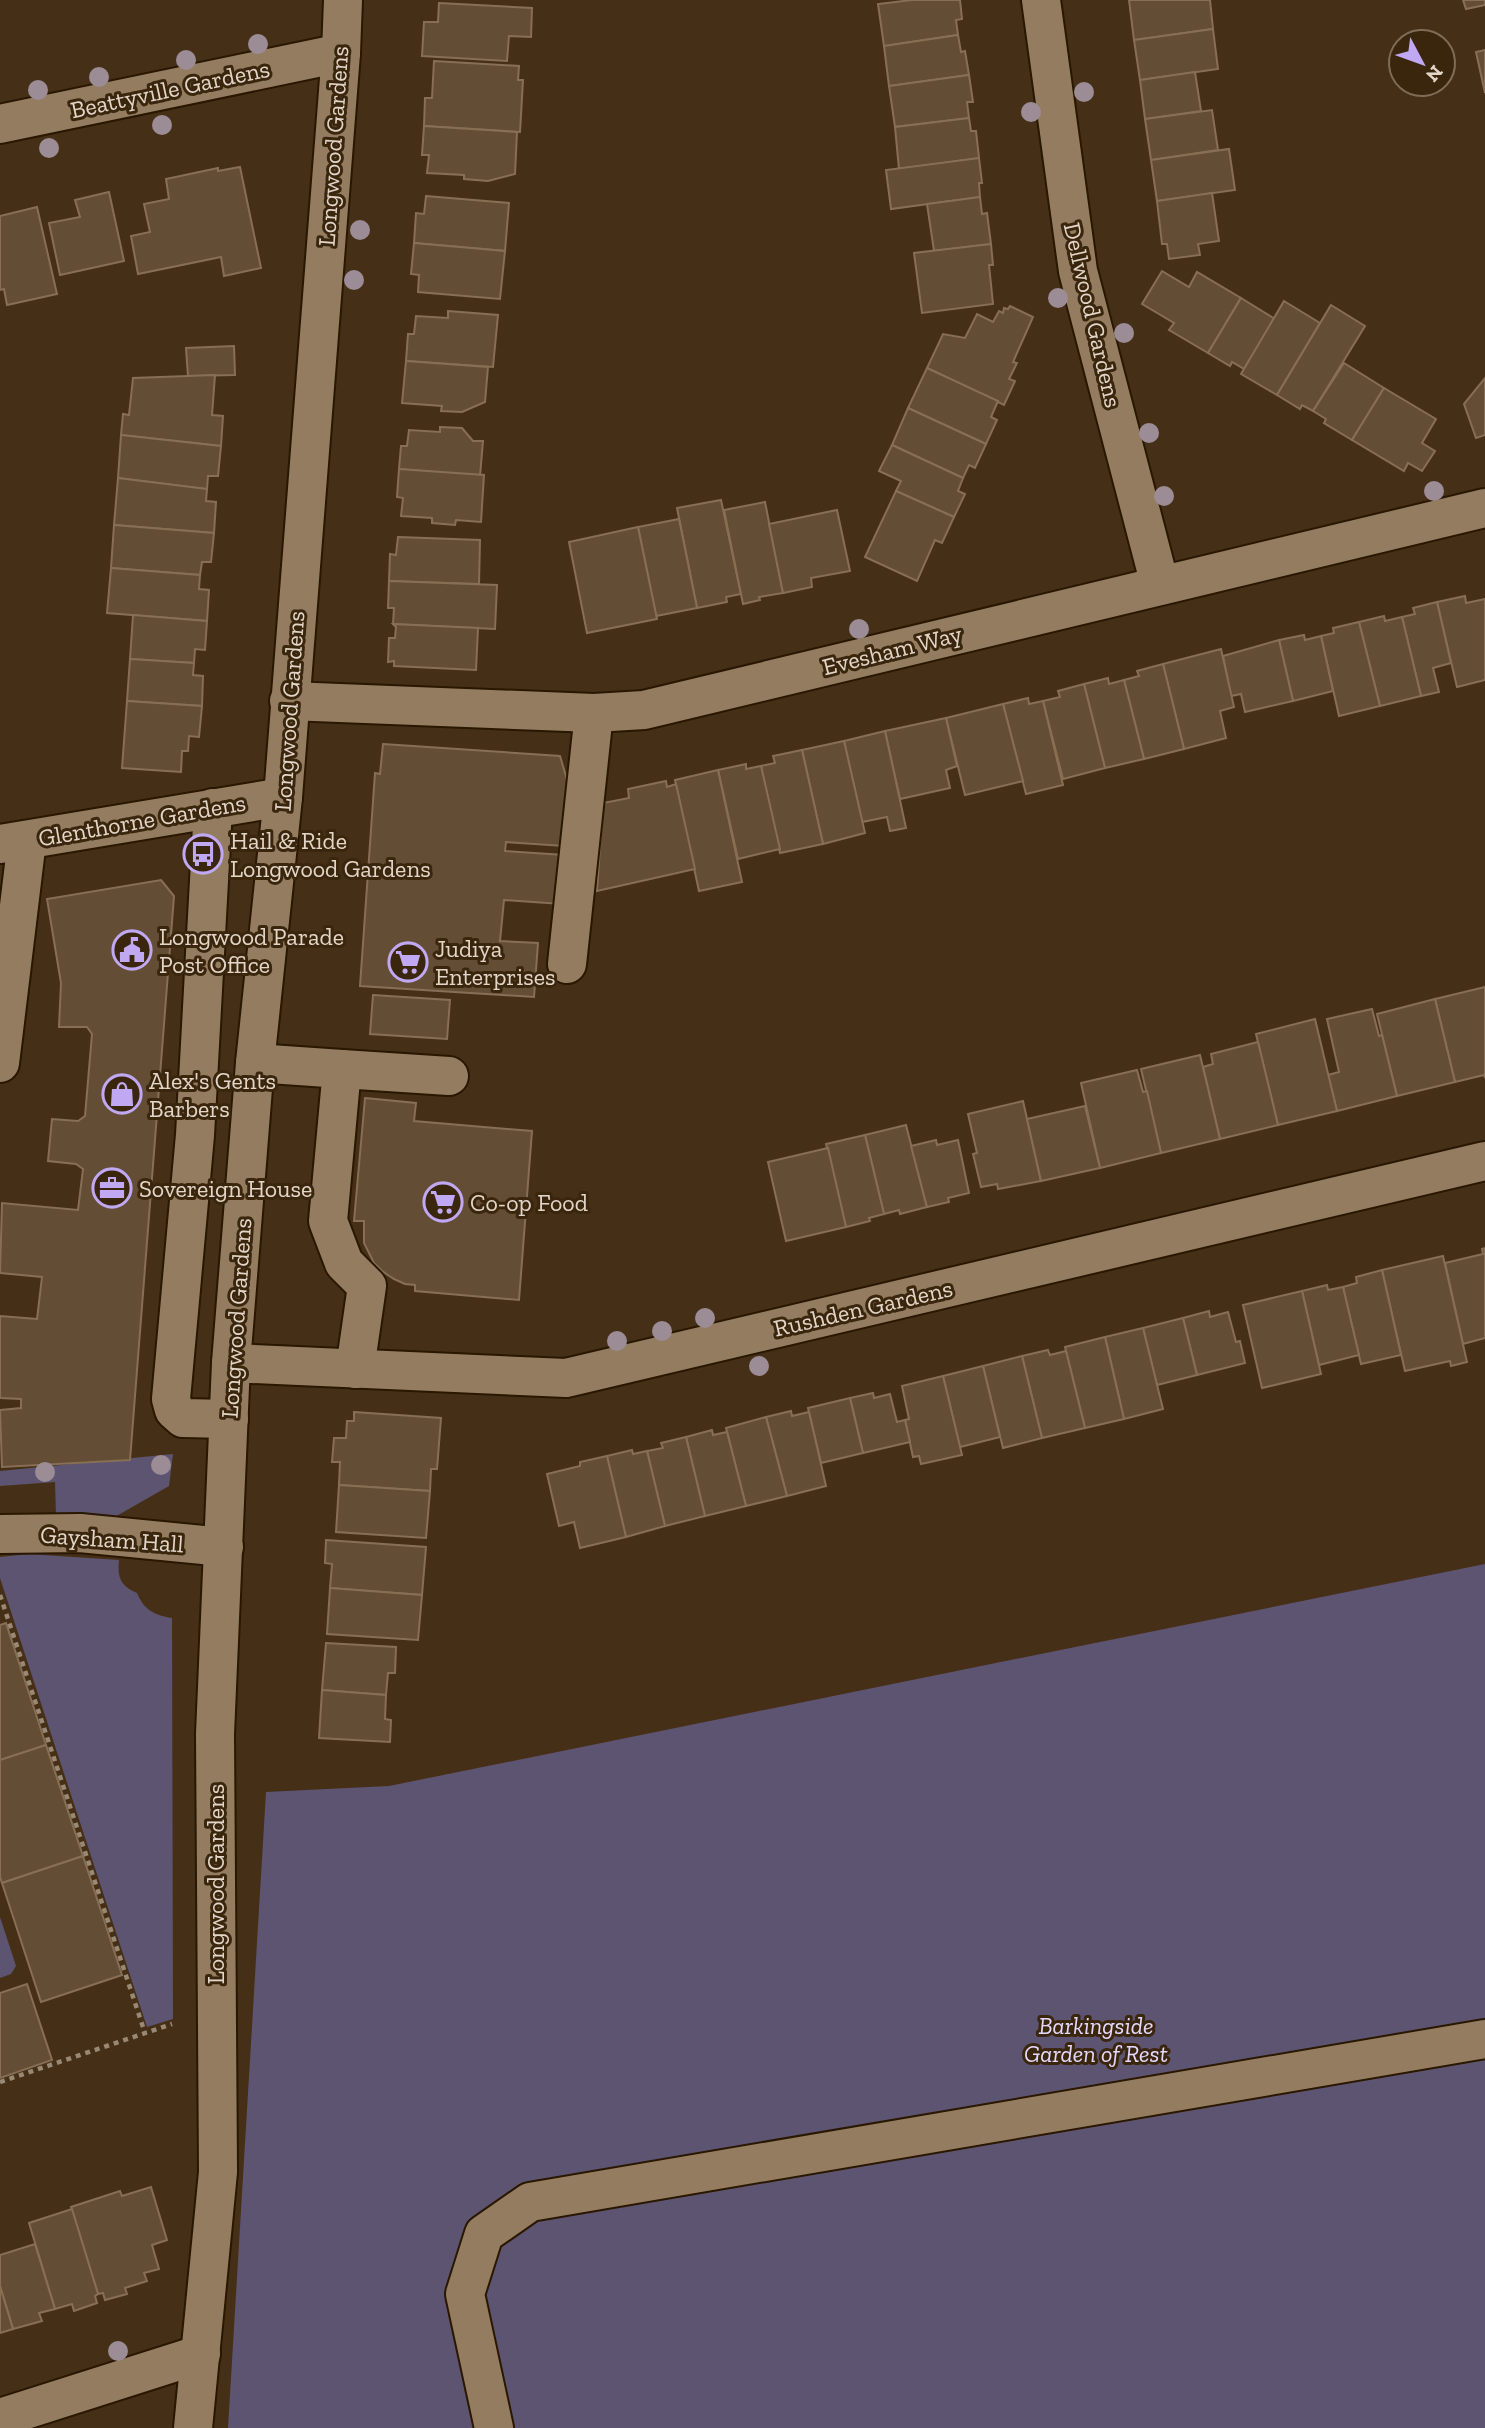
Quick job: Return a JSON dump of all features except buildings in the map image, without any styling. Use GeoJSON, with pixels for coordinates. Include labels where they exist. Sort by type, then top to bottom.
{"type":"FeatureCollection","features":[{"type":"Feature","properties":{"kind":"street","name":"Longwood Gardens"},"geometry":{"type":"LineString","coordinates":[[193,2428],[218,2172],[215,1734],[231,1363],[255,1063],[283,796],[343,0]]}},
{"type":"Feature","properties":{"kind":"street","name":"Dellwood Gardens"},"geometry":{"type":"LineString","coordinates":[[1041,0],[1078,271],[1160,585]]}},
{"type":"Feature","properties":{"kind":"street","name":"Beattyville Gardens"},"geometry":{"type":"LineString","coordinates":[[0,124],[341,53]]}},
{"type":"Feature","properties":{"kind":"street","name":"Evesham Way"},"geometry":{"type":"LineString","coordinates":[[289,701],[594,713],[643,710],[1485,508]]}},
{"type":"Feature","properties":{"kind":"street"},"geometry":{"type":"LineString","coordinates":[[567,964],[594,713]]}},
{"type":"Feature","properties":{"kind":"street","name":"Glenthorne Gardens"},"geometry":{"type":"LineString","coordinates":[[14,842],[283,796]]}},
{"type":"Feature","properties":{"kind":"street"},"geometry":{"type":"LineString","coordinates":[[213,808],[195,1136],[171,1399],[174,1410],[183,1418],[229,1419]]}},
{"type":"Feature","properties":{"kind":"street"},"geometry":{"type":"LineString","coordinates":[[0,1063],[14,842]]}},
{"type":"Feature","properties":{"kind":"street"},"geometry":{"type":"LineString","coordinates":[[255,1063],[449,1076]]}},
{"type":"Feature","properties":{"kind":"street"},"geometry":{"type":"LineString","coordinates":[[342,1069],[328,1222],[344,1263],[367,1286],[355,1369]]}},
{"type":"Feature","properties":{"kind":"street","name":"Rushden Gardens"},"geometry":{"type":"LineString","coordinates":[[231,1363],[566,1378],[1485,1161]]}},
{"type":"Feature","properties":{"kind":"street","name":"Gaysham Hall"},"geometry":{"type":"LineString","coordinates":[[0,1534],[80,1533],[224,1547]]}},
{"type":"Feature","properties":{"kind":"street"},"geometry":{"type":"LineString","coordinates":[[494,2428],[464,2294],[484,2234],[530,2202],[1485,2039]]}},
{"type":"Feature","properties":{"kind":"street"},"geometry":{"type":"LineString","coordinates":[[0,2418],[201,2354]]}},
{"type":"Feature","properties":{"kind":"path"},"geometry":{"type":"LineString","coordinates":[[0,1595],[145,2033]]}},
{"type":"Feature","properties":{"kind":"path"},"geometry":{"type":"LineString","coordinates":[[0,2082],[216,2010]]}},
{"type":"Feature","properties":{"kind":"green space"},"geometry":{"type":"Polygon","coordinates":[[[173,1454],[169,1486],[113,1518],[56,1515],[55,1482],[0,1486],[0,1471],[173,1454]]]}},
{"type":"Feature","properties":{"kind":"green space"},"geometry":{"type":"Polygon","coordinates":[[[28,1554],[119,1560],[120,1577],[124,1584],[137,1593],[150,1611],[172,1618],[173,2019],[147,2027],[0,1578],[0,1557],[28,1554]]]}},
{"type":"Feature","properties":{"kind":"green space","name":"Barkingside Garden of Rest"},"geometry":{"type":"Polygon","coordinates":[[[1485,1564],[1485,2428],[228,2428],[266,1792],[389,1786],[1485,1564]]]}},
{"type":"Feature","properties":{"kind":"green space"},"geometry":{"type":"Polygon","coordinates":[[[0,1917],[16,1966],[11,1974],[0,1978],[0,1917]]]}},
{"type":"Feature","properties":{"kind":"place","name":"Hail & Ride Longwood Gardens"},"geometry":{"type":"Point","coordinates":[203,854]}},
{"type":"Feature","properties":{"kind":"place","name":"Longwood Parade Post Office"},"geometry":{"type":"Point","coordinates":[132,950]}},
{"type":"Feature","properties":{"kind":"place","name":"Judiya Enterprises"},"geometry":{"type":"Point","coordinates":[408,962]}},
{"type":"Feature","properties":{"kind":"place","name":"Alex's Gents Barbers"},"geometry":{"type":"Point","coordinates":[122,1094]}},
{"type":"Feature","properties":{"kind":"place","name":"Sovereign House"},"geometry":{"type":"Point","coordinates":[112,1188]}},
{"type":"Feature","properties":{"kind":"place","name":"Co-op Food"},"geometry":{"type":"Point","coordinates":[443,1202]}}]}
